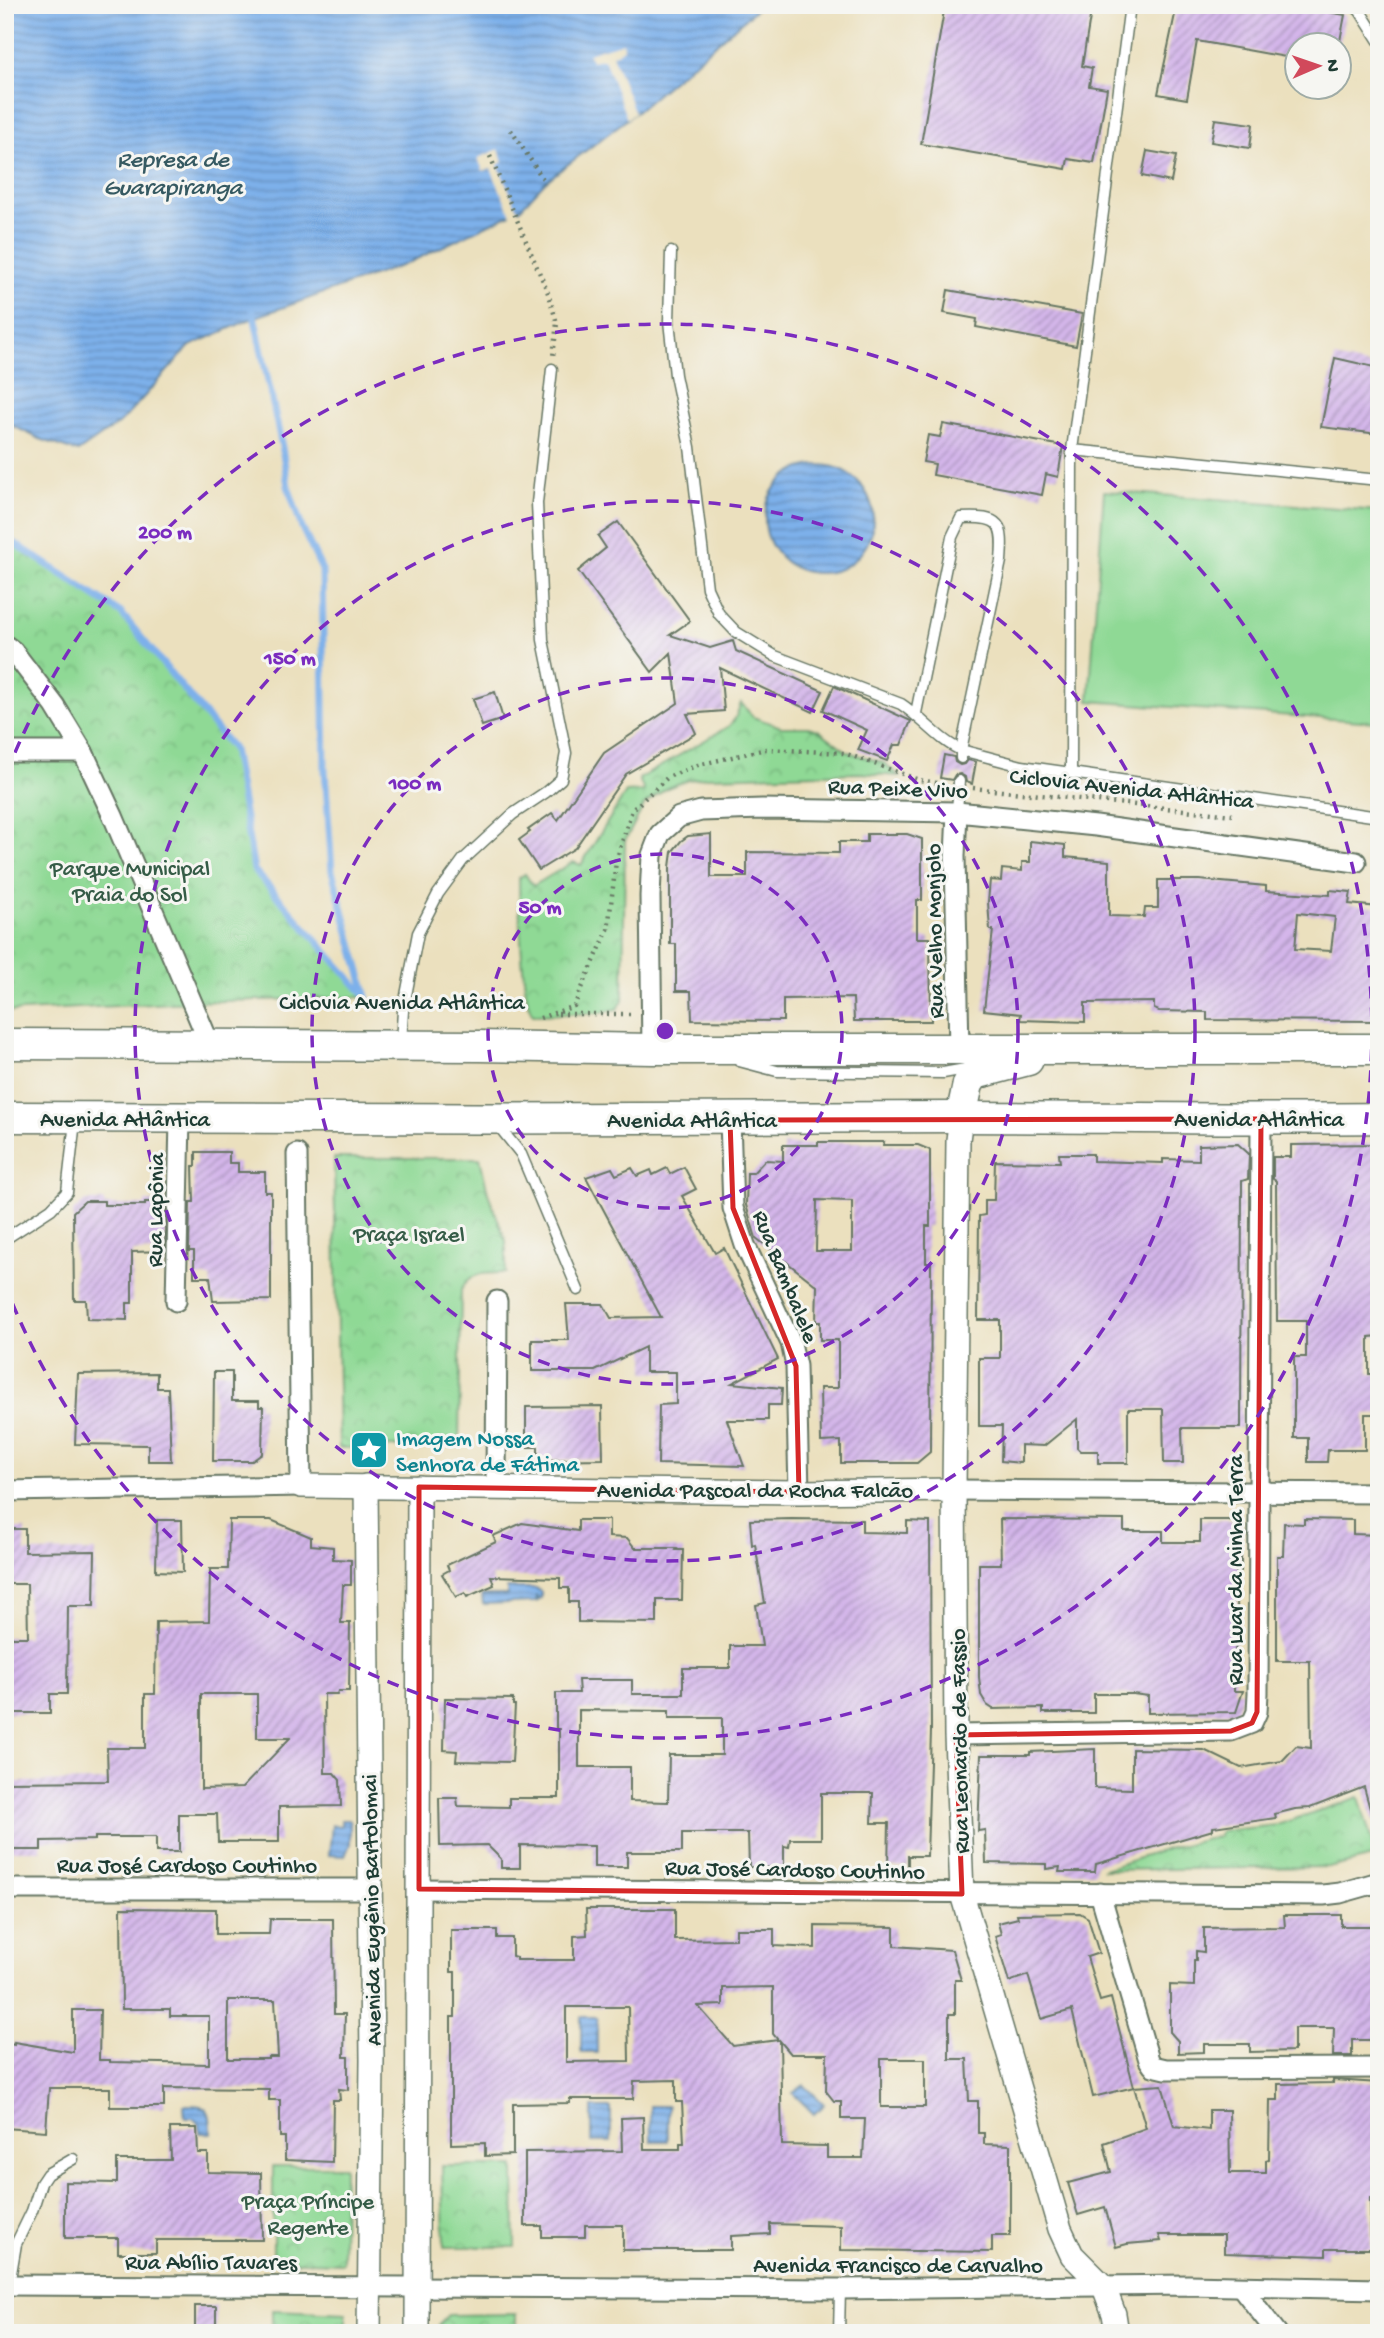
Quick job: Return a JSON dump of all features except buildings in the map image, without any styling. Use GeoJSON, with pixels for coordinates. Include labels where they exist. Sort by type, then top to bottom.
{"type":"FeatureCollection","features":[{"type":"Feature","properties":{"kind":"main road"},"geometry":{"type":"LineString","coordinates":[[5,1044],[652,1049],[1379,1049]]}},
{"type":"Feature","properties":{"kind":"main road"},"geometry":{"type":"LineString","coordinates":[[961,1118],[964,1096],[975,1074],[1069,1050]]}},
{"type":"Feature","properties":{"kind":"main road","name":"Avenida Atlântica"},"geometry":{"type":"LineString","coordinates":[[5,1116],[730,1120],[1379,1118]]}},
{"type":"Feature","properties":{"kind":"street"},"geometry":{"type":"LineString","coordinates":[[5,645],[13,651],[55,706],[83,752],[210,1045]]}},
{"type":"Feature","properties":{"kind":"street"},"geometry":{"type":"LineString","coordinates":[[5,752],[83,752]]}},
{"type":"Feature","properties":{"kind":"street","name":"Rua Peixe Vivo"},"geometry":{"type":"LineString","coordinates":[[652,1049],[652,855],[660,834],[679,817],[701,811],[762,809],[957,812],[1096,826],[1356,862]]}},
{"type":"Feature","properties":{"kind":"street","name":"Rua Velho Monjolo"},"geometry":{"type":"LineString","coordinates":[[957,812],[955,856],[959,1049]]}},
{"type":"Feature","properties":{"kind":"street","name":"Rua Leonardo de Fassio"},"geometry":{"type":"LineString","coordinates":[[961,1118],[958,1140],[954,1490],[956,1735],[962,1894],[1060,2229],[1072,2255],[1104,2287],[1114,2314],[1117,2333]]}},
{"type":"Feature","properties":{"kind":"street","name":"Rua Lapônia"},"geometry":{"type":"LineString","coordinates":[[176,1301],[180,1119]]}},
{"type":"Feature","properties":{"kind":"street","name":"Rua Luar da Minha Terra"},"geometry":{"type":"LineString","coordinates":[[956,1735],[1231,1731],[1252,1723],[1257,1712],[1258,1693],[1261,1119]]}},
{"type":"Feature","properties":{"kind":"street","name":"Rua Bambalele"},"geometry":{"type":"LineString","coordinates":[[730,1120],[733,1208],[745,1245],[791,1343],[796,1366],[799,1492]]}},
{"type":"Feature","properties":{"kind":"street"},"geometry":{"type":"LineString","coordinates":[[296,1154],[302,1486]]}},
{"type":"Feature","properties":{"kind":"street"},"geometry":{"type":"LineString","coordinates":[[496,1487],[498,1301]]}},
{"type":"Feature","properties":{"kind":"street","name":"Avenida Pascoal da Rocha Falcão"},"geometry":{"type":"LineString","coordinates":[[5,1491],[366,1486],[799,1492],[954,1490],[1379,1493]]}},
{"type":"Feature","properties":{"kind":"street","name":"Avenida Eugênio Bartolomai"},"geometry":{"type":"LineString","coordinates":[[366,1486],[372,2060],[369,2333]]}},
{"type":"Feature","properties":{"kind":"street","name":"Avenida Eugênio Bartolomai"},"geometry":{"type":"LineString","coordinates":[[417,2333],[419,1487]]}},
{"type":"Feature","properties":{"kind":"street","name":"Rua José Cardoso Coutinho"},"geometry":{"type":"LineString","coordinates":[[419,1889],[1323,1895],[1379,1882]]}},
{"type":"Feature","properties":{"kind":"street","name":"Rua José Cardoso Coutinho"},"geometry":{"type":"LineString","coordinates":[[5,1889],[369,1889]]}},
{"type":"Feature","properties":{"kind":"street"},"geometry":{"type":"LineString","coordinates":[[1100,1893],[1131,2006],[1153,2066],[1166,2069],[1379,2068]]}},
{"type":"Feature","properties":{"kind":"street","name":"Rua Abílio Tavares"},"geometry":{"type":"LineString","coordinates":[[7,2285],[417,2287]]}},
{"type":"Feature","properties":{"kind":"street","name":"Avenida Francisco de Carvalho"},"geometry":{"type":"LineString","coordinates":[[417,2287],[840,2289],[1189,2286],[1379,2289]]}},
{"type":"Feature","properties":{"kind":"street"},"geometry":{"type":"LineString","coordinates":[[1242,2288],[1277,2333]]}},
{"type":"Feature","properties":{"kind":"lane"},"geometry":{"type":"LineString","coordinates":[[1071,772],[1072,450],[1130,5]]}},
{"type":"Feature","properties":{"kind":"lane"},"geometry":{"type":"LineString","coordinates":[[1353,5],[1360,11],[1379,41]]}},
{"type":"Feature","properties":{"kind":"lane"},"geometry":{"type":"LineString","coordinates":[[671,252],[669,321],[675,375],[690,447],[707,588],[719,614],[736,632],[775,656],[901,704],[916,713],[961,754],[1022,766],[1379,817]]}},
{"type":"Feature","properties":{"kind":"lane"},"geometry":{"type":"LineString","coordinates":[[400,1046],[403,1011],[418,933],[438,894],[463,860],[513,814],[561,779],[566,753],[543,640],[537,503],[552,369]]}},
{"type":"Feature","properties":{"kind":"lane"},"geometry":{"type":"LineString","coordinates":[[1072,450],[1379,480]]}},
{"type":"Feature","properties":{"kind":"lane"},"geometry":{"type":"LineString","coordinates":[[916,713],[952,537],[961,518],[984,517],[998,524],[1003,534],[1001,561],[961,754]]}},
{"type":"Feature","properties":{"kind":"lane"},"geometry":{"type":"LineString","coordinates":[[957,812],[959,784]]}},
{"type":"Feature","properties":{"kind":"lane"},"geometry":{"type":"LineString","coordinates":[[695,1049],[777,1070],[943,1073],[1069,1050]]}},
{"type":"Feature","properties":{"kind":"lane"},"geometry":{"type":"LineString","coordinates":[[5,1239],[51,1209],[67,1192],[75,1117]]}},
{"type":"Feature","properties":{"kind":"lane"},"geometry":{"type":"LineString","coordinates":[[493,1118],[521,1154],[578,1290]]}},
{"type":"Feature","properties":{"kind":"lane"},"geometry":{"type":"LineString","coordinates":[[7,2285],[16,2244],[32,2211],[41,2183],[47,2174],[73,2159]]}},
{"type":"Feature","properties":{"kind":"lane"},"geometry":{"type":"LineString","coordinates":[[839,2333],[840,2289]]}},
{"type":"Feature","properties":{"kind":"path"},"geometry":{"type":"LineString","coordinates":[[511,130],[545,182]]}},
{"type":"Feature","properties":{"kind":"path"},"geometry":{"type":"LineString","coordinates":[[490,156],[548,293],[556,323],[552,369]]}},
{"type":"Feature","properties":{"kind":"path","name":"Ciclovia Avenida Atlântica"},"geometry":{"type":"LineString","coordinates":[[533,1019],[546,1018],[574,1006],[608,930],[616,861],[632,810],[668,777],[698,765],[766,748],[844,753],[919,780],[1236,815]]}},
{"type":"Feature","properties":{"kind":"path"},"geometry":{"type":"LineString","coordinates":[[556,1014],[652,1014]]}},
{"type":"Feature","properties":{"kind":"highlighted area"},"geometry":{"type":"Polygon","coordinates":[[[1261,1119],[1257,1712],[1252,1723],[1231,1731],[956,1735],[962,1894],[419,1889],[419,1487],[799,1492],[796,1366],[733,1208],[730,1120],[1261,1119]]]}},
{"type":"Feature","properties":{"kind":"green space"},"geometry":{"type":"Polygon","coordinates":[[[1104,491],[1379,511],[1379,668],[1375,722],[1089,701],[1104,491]]]}},
{"type":"Feature","properties":{"kind":"green space","name":"Parque Municipal Praia do Sol"},"geometry":{"type":"Polygon","coordinates":[[[5,537],[121,613],[233,749],[254,870],[367,997],[191,1002],[5,1012],[5,537]]]}},
{"type":"Feature","properties":{"kind":"green space"},"geometry":{"type":"Polygon","coordinates":[[[741,703],[753,717],[781,727],[808,727],[818,730],[848,752],[884,763],[899,776],[861,773],[707,777],[688,780],[667,788],[644,805],[625,841],[623,1001],[617,1009],[600,1013],[533,1015],[523,971],[519,878],[525,874],[533,886],[573,862],[581,865],[626,792],[644,791],[639,779],[729,726],[741,703]]]}},
{"type":"Feature","properties":{"kind":"green space","name":"Praça Israel"},"geometry":{"type":"Polygon","coordinates":[[[334,1158],[480,1158],[488,1193],[506,1241],[506,1273],[474,1276],[461,1290],[459,1446],[339,1448],[334,1158]]]}},
{"type":"Feature","properties":{"kind":"green space"},"geometry":{"type":"Polygon","coordinates":[[[1359,1797],[1376,1856],[1333,1867],[1102,1870],[1219,1836],[1220,1831],[1277,1825],[1359,1797]]]}},
{"type":"Feature","properties":{"kind":"green space","name":"Praça Príncipe Regente"},"geometry":{"type":"Polygon","coordinates":[[[273,2166],[344,2166],[343,2263],[273,2261],[273,2166]]]}},
{"type":"Feature","properties":{"kind":"green space","name":"Praça Príncipe Regente"},"geometry":{"type":"Polygon","coordinates":[[[442,2166],[514,2166],[515,2247],[444,2247],[442,2166]]]}},
{"type":"Feature","properties":{"kind":"green space"},"geometry":{"type":"Polygon","coordinates":[[[272,2310],[346,2313],[346,2333],[272,2333],[272,2310]]]}},
{"type":"Feature","properties":{"kind":"green space"},"geometry":{"type":"Polygon","coordinates":[[[516,2314],[516,2333],[438,2333],[439,2324],[448,2315],[516,2314]]]}},
{"type":"Feature","properties":{"kind":"water","name":"Represa de Guarapiranga"},"geometry":{"type":"Polygon","coordinates":[[[5,5],[761,5],[635,113],[545,182],[519,210],[406,264],[253,318],[190,346],[122,421],[78,452],[40,439],[5,422],[5,5]]]}},
{"type":"Feature","properties":{"kind":"water"},"geometry":{"type":"Polygon","coordinates":[[[819,465],[849,474],[857,481],[864,489],[873,519],[864,549],[857,557],[849,564],[819,573],[789,564],[781,557],[774,549],[765,519],[774,489],[781,481],[789,474],[819,465]]]}},
{"type":"Feature","properties":{"kind":"water"},"geometry":{"type":"Polygon","coordinates":[[[507,1588],[536,1588],[541,1592],[541,1598],[538,1601],[536,1595],[536,1602],[483,1604],[482,1595],[507,1595],[507,1588]]]}},
{"type":"Feature","properties":{"kind":"water"},"geometry":{"type":"Polygon","coordinates":[[[341,1820],[350,1820],[350,1844],[345,1856],[329,1855],[332,1825],[341,1826],[341,1820]]]}},
{"type":"Feature","properties":{"kind":"water"},"geometry":{"type":"Polygon","coordinates":[[[581,2017],[597,2017],[597,2053],[581,2053],[581,2017]]]}},
{"type":"Feature","properties":{"kind":"water"},"geometry":{"type":"Polygon","coordinates":[[[804,2085],[824,2104],[814,2114],[793,2093],[804,2085]]]}},
{"type":"Feature","properties":{"kind":"water"},"geometry":{"type":"Polygon","coordinates":[[[184,2105],[204,2107],[207,2110],[211,2133],[200,2133],[200,2125],[193,2118],[185,2118],[184,2105]]]}},
{"type":"Feature","properties":{"kind":"water"},"geometry":{"type":"Polygon","coordinates":[[[650,2106],[668,2106],[668,2141],[651,2141],[650,2106]]]}},
{"type":"Feature","properties":{"kind":"water"},"geometry":{"type":"Polygon","coordinates":[[[592,2108],[611,2108],[611,2142],[592,2142],[592,2108]]]}},
{"type":"Feature","properties":{"kind":"pier"},"geometry":{"type":"Polygon","coordinates":[[[623,42],[624,49],[612,55],[635,113],[627,119],[604,59],[591,61],[588,53],[623,42]]]}},
{"type":"Feature","properties":{"kind":"pier"},"geometry":{"type":"Polygon","coordinates":[[[499,149],[503,162],[498,165],[520,214],[512,217],[491,169],[483,171],[478,158],[499,149]]]}},
{"type":"Feature","properties":{"kind":"waterway"},"geometry":{"type":"LineString","coordinates":[[253,310],[288,486],[302,528],[322,570],[325,770],[332,871],[367,997]]}},
{"type":"Feature","properties":{"kind":"waterway"},"geometry":{"type":"LineString","coordinates":[[5,537],[121,613],[233,749],[254,870],[364,994]]}},
{"type":"Feature","properties":{"kind":"place","name":"Imagem Nossa Senhora de Fátima"},"geometry":{"type":"Point","coordinates":[369,1450]}}]}
